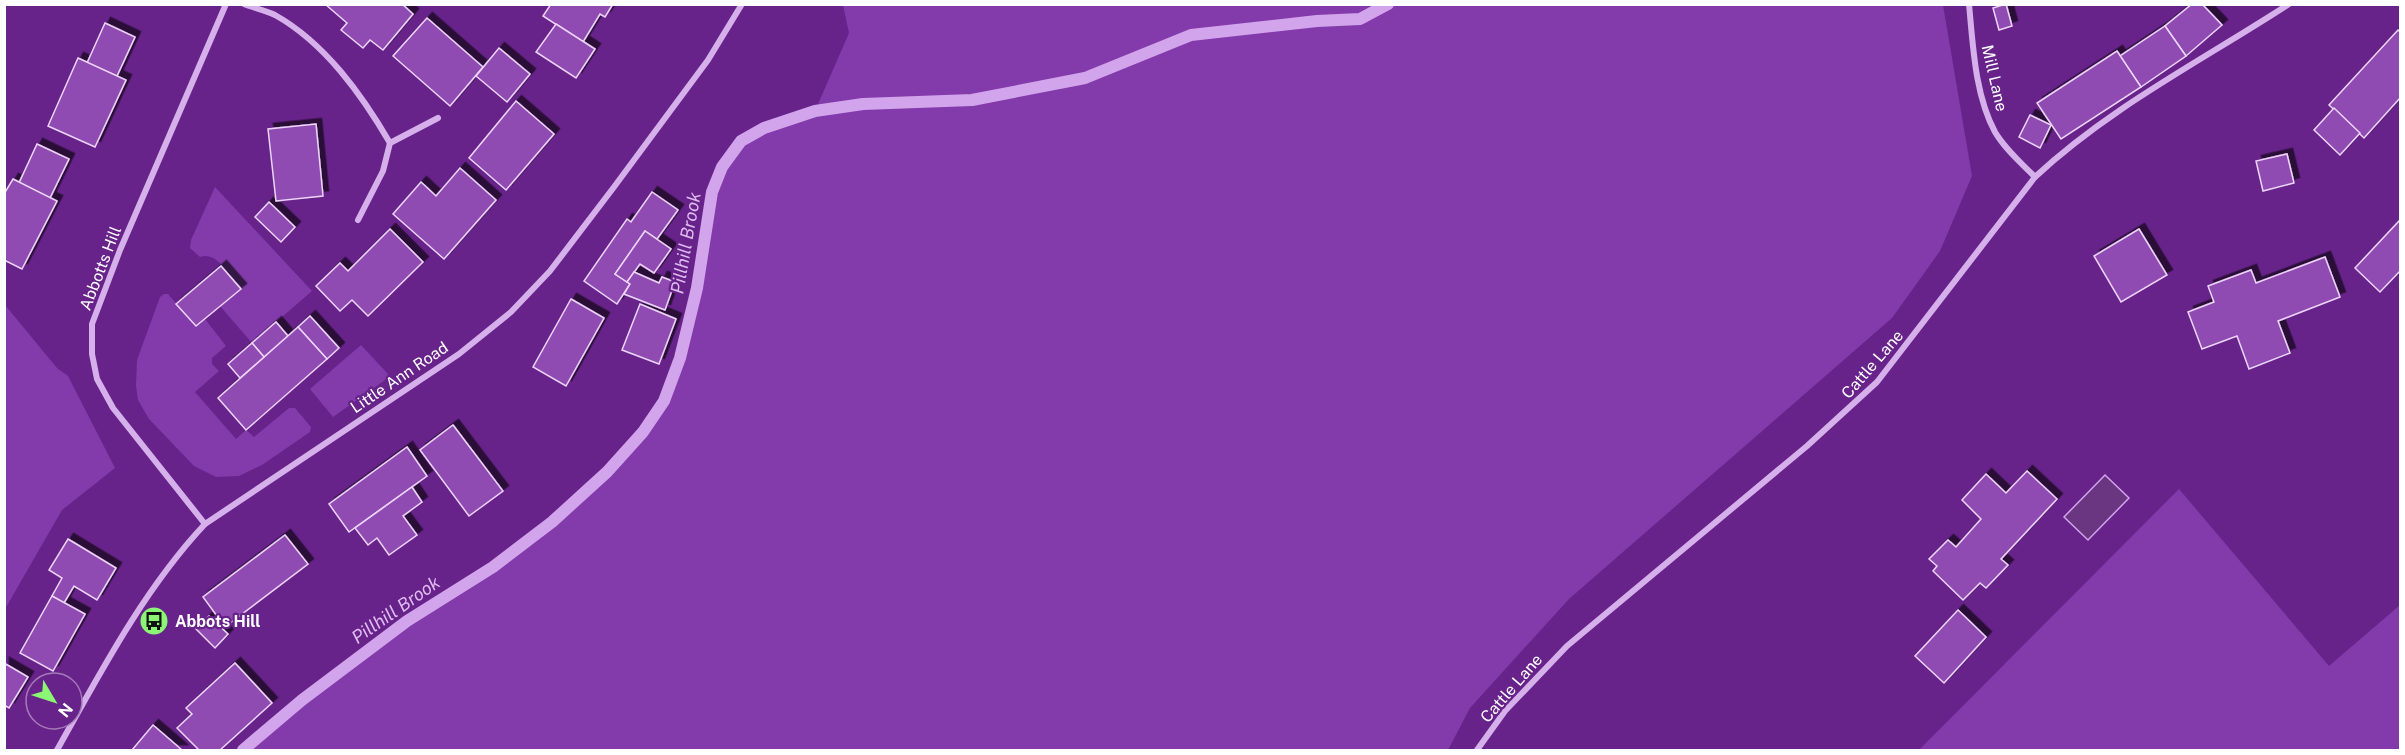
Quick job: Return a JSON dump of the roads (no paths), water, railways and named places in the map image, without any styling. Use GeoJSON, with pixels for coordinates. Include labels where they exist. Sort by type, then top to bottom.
{"type":"FeatureCollection","features":[{"type":"Feature","properties":{"kind":"street","name":"Abbotts Hill"},"geometry":{"type":"LineString","coordinates":[[205,524],[113,408],[97,380],[92,354],[92,324],[120,250],[226,4]]}},
{"type":"Feature","properties":{"kind":"street"},"geometry":{"type":"LineString","coordinates":[[244,4],[274,15],[325,56],[366,103],[390,143],[383,171],[358,220]]}},
{"type":"Feature","properties":{"kind":"street","name":"Little Ann Road"},"geometry":{"type":"LineString","coordinates":[[57,750],[136,616],[177,556],[205,524],[459,354],[511,312],[550,271],[614,187],[708,60],[742,4]]}},
{"type":"Feature","properties":{"kind":"street","name":"Mill Lane"},"geometry":{"type":"LineString","coordinates":[[1969,4],[1974,59],[1987,114],[2006,148],[2035,177]]}},
{"type":"Feature","properties":{"kind":"street","name":"Cattle Lane"},"geometry":{"type":"LineString","coordinates":[[1477,750],[1505,711],[1575,639],[1807,447],[1877,382],[2035,177],[2062,152],[2105,120],[2289,4]]}},
{"type":"Feature","properties":{"kind":"street"},"geometry":{"type":"LineString","coordinates":[[390,143],[438,118]]}},
{"type":"Feature","properties":{"kind":"waterway","name":"Pillhill Brook"},"geometry":{"type":"LineString","coordinates":[[243,750],[302,700],[407,621],[493,567],[552,522],[607,472],[643,432],[664,401],[680,358],[697,288],[712,192],[722,167],[741,141],[764,128],[815,111],[863,104],[972,100],[1085,78],[1191,35],[1317,21],[1360,19],[1388,4]]}},
{"type":"Feature","properties":{"kind":"place","name":"Abbots Hill"},"geometry":{"type":"Point","coordinates":[154,621]}}]}
